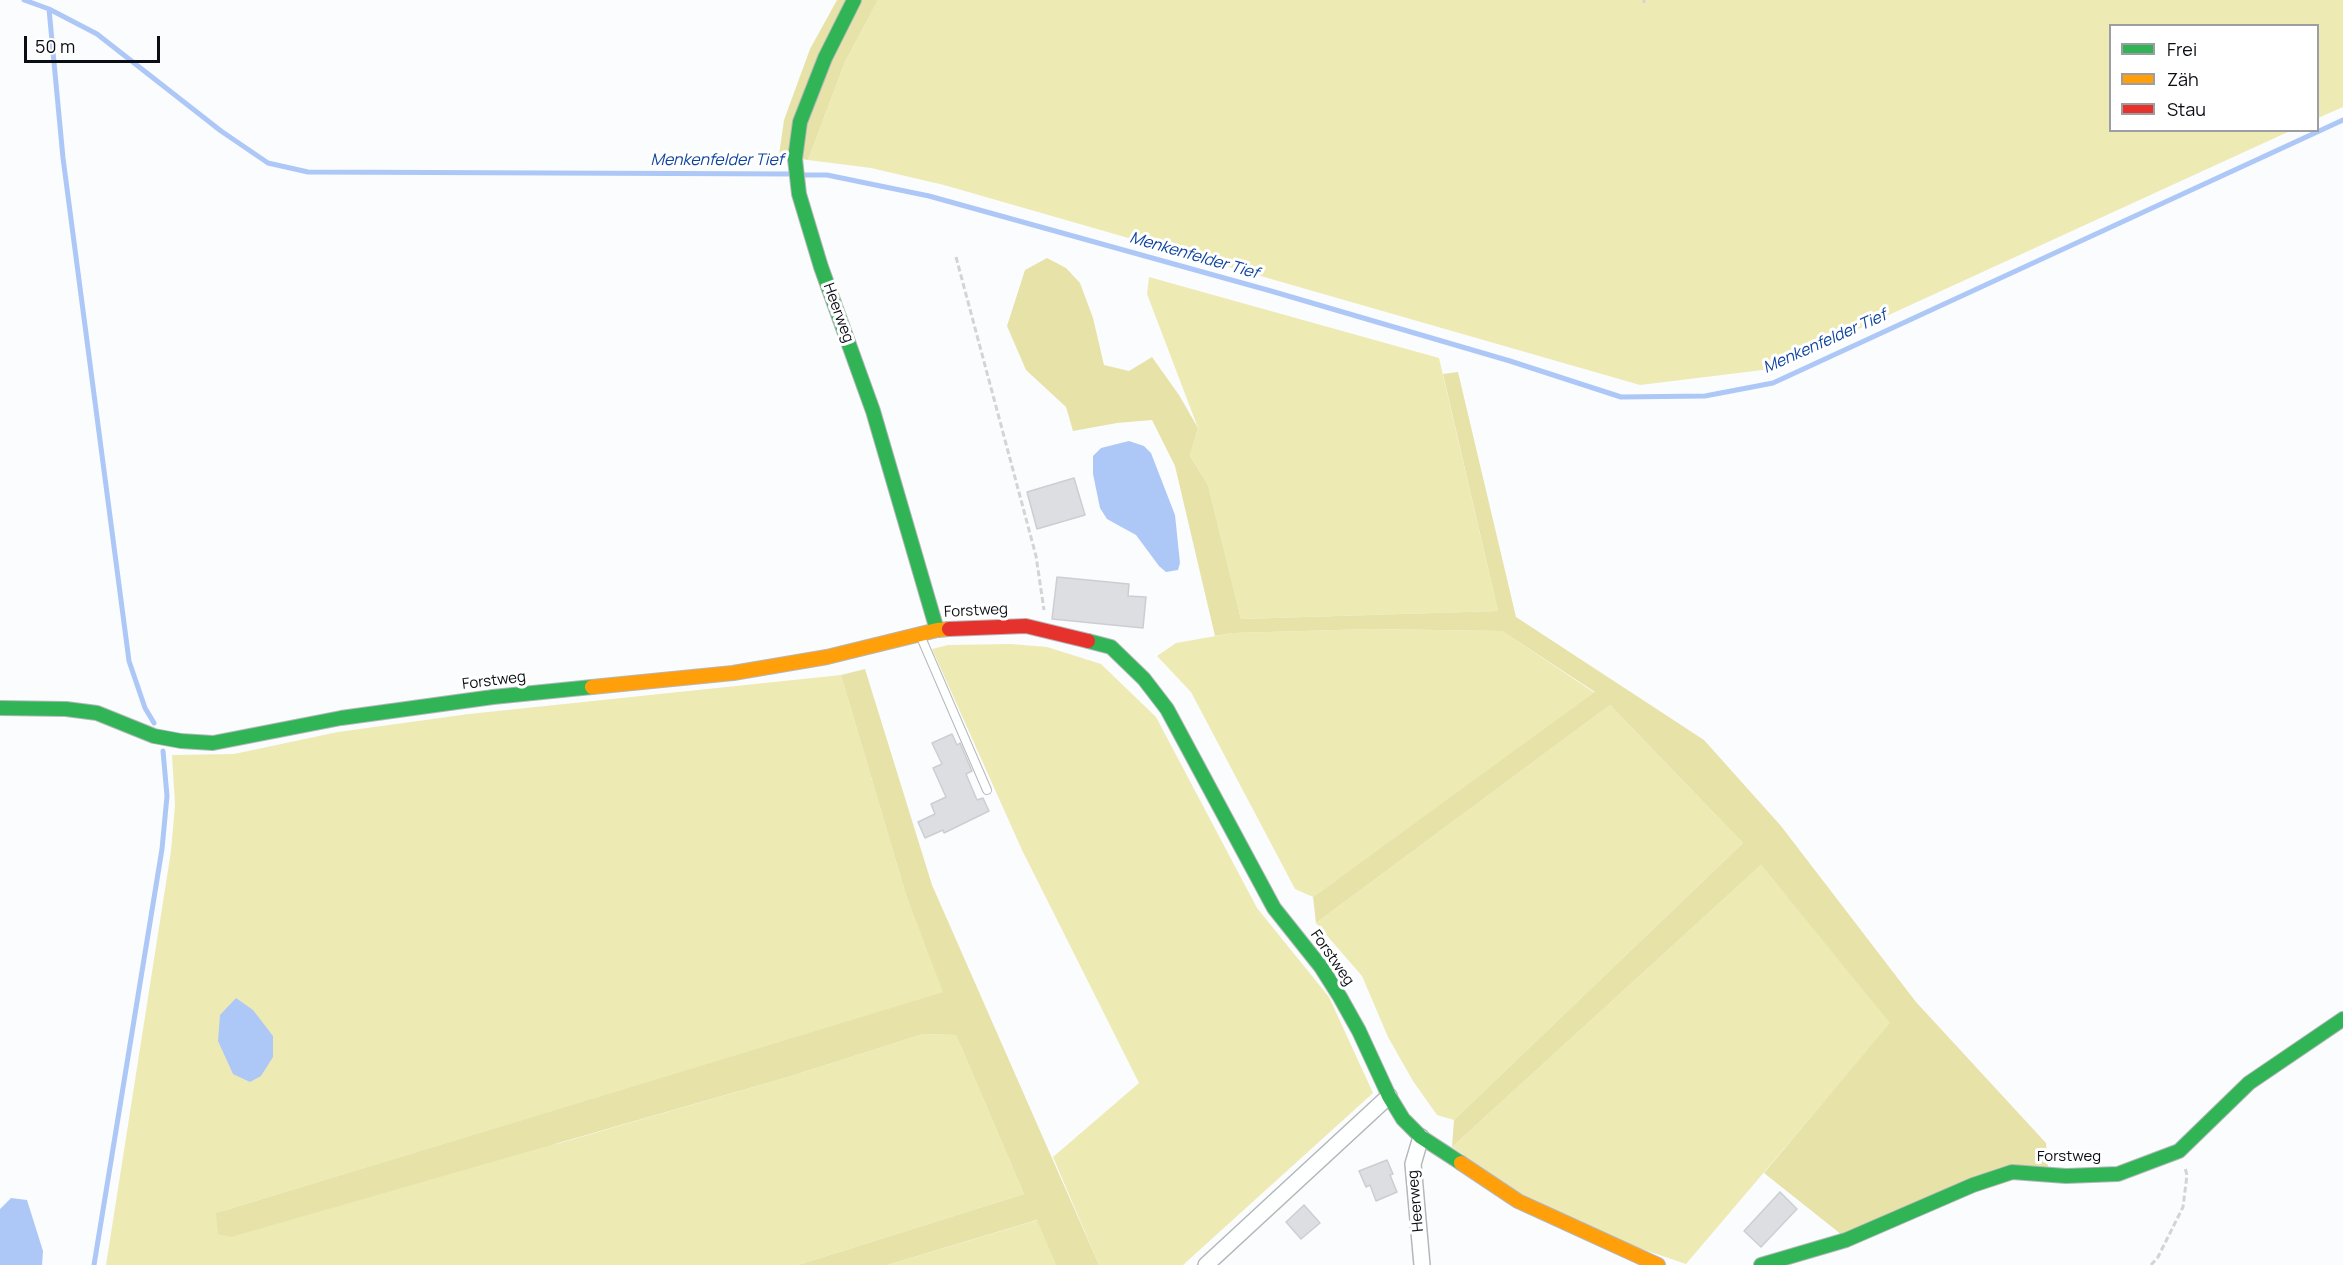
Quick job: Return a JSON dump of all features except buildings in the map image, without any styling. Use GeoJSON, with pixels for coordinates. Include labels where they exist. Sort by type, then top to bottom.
{"type":"FeatureCollection","features":[{"type":"Feature","properties":{"kind":"street","name":"Heerweg"},"geometry":{"type":"LineString","coordinates":[[854,0],[825,58],[800,122],[795,159],[799,194],[821,267],[873,411],[937,630]]}},
{"type":"Feature","properties":{"kind":"street","name":"Forstweg"},"geometry":{"type":"LineString","coordinates":[[0,708],[66,709],[98,713],[154,736],[213,743],[352,716],[493,697],[733,673],[827,657],[937,630],[1026,626],[1111,646],[1144,679],[1167,709],[1274,908],[1321,967],[1340,997],[1359,1031],[1389,1096],[1403,1119],[1420,1137],[1518,1201],[1658,1265]]}},
{"type":"Feature","properties":{"kind":"street","name":"Forstweg"},"geometry":{"type":"LineString","coordinates":[[1761,1265],[1846,1240],[1972,1185],[2012,1173],[2066,1176],[2118,1174],[2179,1151],[2249,1083],[2343,1019]]}},
{"type":"Feature","properties":{"kind":"street"},"geometry":{"type":"LineString","coordinates":[[1206,1265],[1389,1096]]}},
{"type":"Feature","properties":{"kind":"street","name":"Heerweg"},"geometry":{"type":"LineString","coordinates":[[1420,1137],[1413,1164],[1422,1265]]}},
{"type":"Feature","properties":{"kind":"lane"},"geometry":{"type":"LineString","coordinates":[[919,634],[987,790]]}},
{"type":"Feature","properties":{"kind":"path"},"geometry":{"type":"LineString","coordinates":[[956,256],[1036,556],[1047,630]]}},
{"type":"Feature","properties":{"kind":"path"},"geometry":{"type":"LineString","coordinates":[[2151,1265],[2158,1257],[2183,1207],[2187,1175],[2179,1151]]}},
{"type":"Feature","properties":{"kind":"shaded area"},"geometry":{"type":"Polygon","coordinates":[[[837,0],[878,0],[845,62],[808,160],[779,155],[784,120],[810,49],[837,0]]]}},
{"type":"Feature","properties":{"kind":"shaded area"},"geometry":{"type":"Polygon","coordinates":[[[878,0],[2343,0],[2343,107],[2319,118],[2319,24],[2109,24],[2109,132],[2288,132],[1771,369],[1640,385],[944,185],[871,168],[808,160],[845,62],[878,0]]]}},
{"type":"Feature","properties":{"kind":"shaded area"},"geometry":{"type":"Polygon","coordinates":[[[1047,258],[1066,268],[1080,283],[1093,318],[1104,365],[1129,371],[1152,357],[1179,395],[1198,428],[1190,456],[1208,485],[1241,619],[1498,611],[1443,374],[1458,372],[1516,617],[1704,740],[1781,826],[1916,1002],[2046,1143],[2048,1169],[1842,1235],[1764,1173],[1890,1023],[1761,865],[1452,1147],[1454,1120],[1743,843],[1610,705],[1316,923],[1313,897],[1595,692],[1502,631],[1372,629],[1233,633],[1215,636],[1175,466],[1152,420],[1117,423],[1073,431],[1066,407],[1026,370],[1007,326],[1025,270],[1047,258]]]}},
{"type":"Feature","properties":{"kind":"shaded area"},"geometry":{"type":"Polygon","coordinates":[[[1149,277],[1439,358],[1498,611],[1241,619],[1208,485],[1190,456],[1198,428],[1147,294],[1149,277]]]}},
{"type":"Feature","properties":{"kind":"shaded area"},"geometry":{"type":"Polygon","coordinates":[[[1372,629],[1502,631],[1595,693],[1313,897],[1295,889],[1191,692],[1157,656],[1176,643],[1233,633],[1372,629]]]}},
{"type":"Feature","properties":{"kind":"shaded area"},"geometry":{"type":"Polygon","coordinates":[[[1011,644],[1047,647],[1101,664],[1156,717],[1257,908],[1329,997],[1373,1093],[1183,1265],[1099,1265],[1053,1157],[1139,1083],[1022,850],[932,649],[948,645],[1011,644]]]}},
{"type":"Feature","properties":{"kind":"shaded area"},"geometry":{"type":"Polygon","coordinates":[[[865,669],[932,885],[1099,1265],[1056,1265],[1037,1220],[887,1265],[798,1265],[1024,1194],[956,1035],[923,1034],[788,1077],[231,1237],[218,1234],[216,1213],[943,992],[906,895],[841,675],[865,669]]]}},
{"type":"Feature","properties":{"kind":"shaded area"},"geometry":{"type":"Polygon","coordinates":[[[841,675],[906,895],[944,992],[216,1213],[560,1143],[788,1077],[923,1034],[956,1035],[1024,1194],[798,1265],[106,1265],[171,851],[175,805],[172,755],[234,754],[338,732],[469,714],[841,675]]]}},
{"type":"Feature","properties":{"kind":"shaded area"},"geometry":{"type":"Polygon","coordinates":[[[1610,705],[1743,843],[1454,1120],[1437,1115],[1413,1081],[1388,1037],[1362,976],[1316,923],[1610,705]]]}},
{"type":"Feature","properties":{"kind":"shaded area"},"geometry":{"type":"Polygon","coordinates":[[[1761,865],[1891,1023],[1686,1264],[1633,1246],[1520,1193],[1452,1147],[1761,865]]]}},
{"type":"Feature","properties":{"kind":"shaded area"},"geometry":{"type":"Polygon","coordinates":[[[1038,1220],[1056,1265],[887,1265],[1038,1220]]]}},
{"type":"Feature","properties":{"kind":"water"},"geometry":{"type":"Polygon","coordinates":[[[1129,441],[1144,446],[1151,453],[1175,515],[1180,563],[1178,570],[1166,572],[1136,535],[1107,519],[1100,508],[1093,474],[1093,456],[1101,448],[1129,441]]]}},
{"type":"Feature","properties":{"kind":"water"},"geometry":{"type":"Polygon","coordinates":[[[236,998],[253,1010],[273,1036],[273,1057],[261,1076],[250,1082],[233,1074],[218,1041],[220,1015],[236,998]]]}},
{"type":"Feature","properties":{"kind":"water"},"geometry":{"type":"Polygon","coordinates":[[[11,1198],[27,1200],[43,1251],[42,1265],[0,1265],[0,1209],[11,1198]]]}},
{"type":"Feature","properties":{"kind":"waterway","name":"Menkenfelder Tief"},"geometry":{"type":"LineString","coordinates":[[24,0],[49,9],[97,34],[221,131],[268,163],[308,172],[793,174]]}},
{"type":"Feature","properties":{"kind":"waterway"},"geometry":{"type":"LineString","coordinates":[[49,9],[63,158],[129,661],[145,708],[154,723]]}},
{"type":"Feature","properties":{"kind":"waterway","name":"Menkenfelder Tief"},"geometry":{"type":"LineString","coordinates":[[2319,131],[2343,120]]}},
{"type":"Feature","properties":{"kind":"waterway","name":"Menkenfelder Tief"},"geometry":{"type":"LineString","coordinates":[[802,175],[827,175],[929,196],[1271,291],[1510,361],[1621,397],[1705,396],[1773,383],[2317,132]]}},
{"type":"Feature","properties":{"kind":"waterway"},"geometry":{"type":"LineString","coordinates":[[94,1265],[162,849],[167,796],[163,751]]}},
{"type":"Feature","properties":{"kind":"traffic: fast"},"geometry":{"type":"LineString","coordinates":[[854,0],[825,58],[800,122],[795,159],[799,194],[821,267],[873,411],[937,630]]}},
{"type":"Feature","properties":{"kind":"traffic: fast"},"geometry":{"type":"LineString","coordinates":[[1088,641],[1111,647],[1144,679],[1167,709],[1274,908],[1321,967],[1340,997],[1359,1031],[1389,1096],[1403,1119],[1421,1137],[1461,1163]]}},
{"type":"Feature","properties":{"kind":"traffic: fast"},"geometry":{"type":"LineString","coordinates":[[0,708],[66,709],[97,713],[154,736],[213,743],[341,718],[493,697],[592,687]]}},
{"type":"Feature","properties":{"kind":"traffic: fast"},"geometry":{"type":"LineString","coordinates":[[1761,1265],[1846,1240],[1973,1185],[2012,1172],[2066,1176],[2118,1174],[2179,1151],[2249,1083],[2343,1019]]}},
{"type":"Feature","properties":{"kind":"traffic: slow"},"geometry":{"type":"LineString","coordinates":[[592,687],[733,673],[827,657],[949,629]]}},
{"type":"Feature","properties":{"kind":"traffic: slow"},"geometry":{"type":"LineString","coordinates":[[1461,1163],[1518,1201],[1658,1265]]}},
{"type":"Feature","properties":{"kind":"traffic: jam"},"geometry":{"type":"LineString","coordinates":[[949,629],[1026,626],[1088,641]]}}]}
